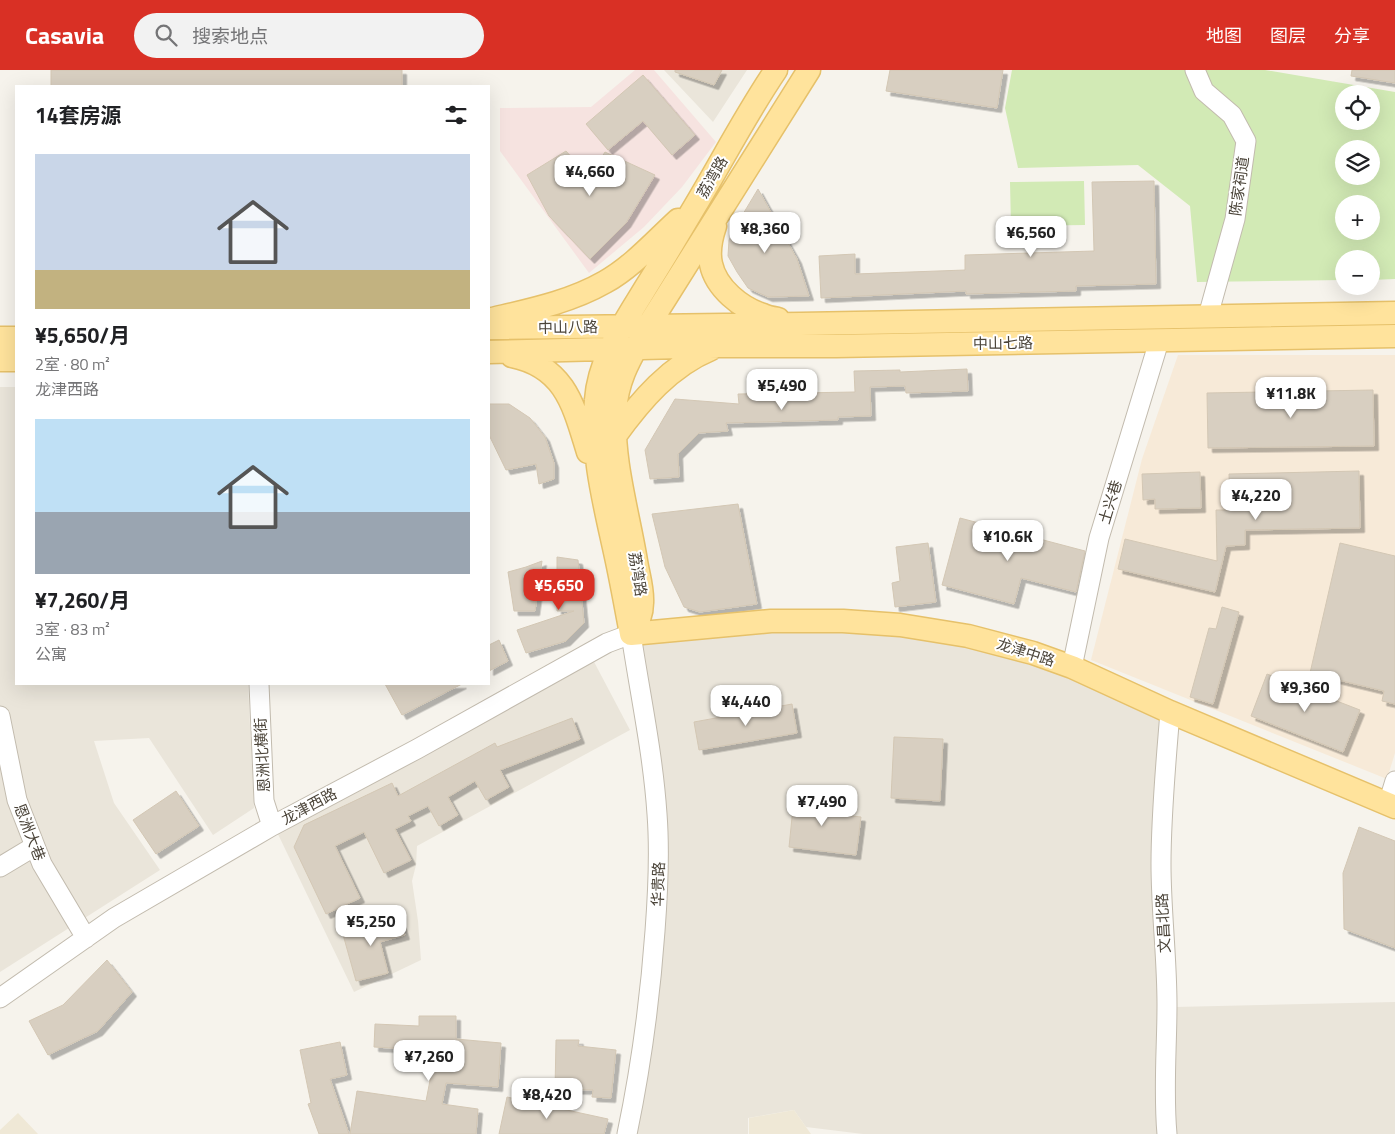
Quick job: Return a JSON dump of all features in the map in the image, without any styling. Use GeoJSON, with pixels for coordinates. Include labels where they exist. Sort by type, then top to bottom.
{"type":"FeatureCollection","features":[{"type":"Feature","properties":{"kind":"main road","name":"荔湾路"},"geometry":{"type":"LineString","coordinates":[[631,634],[603,500],[594,434],[598,378],[610,349],[623,326],[756,100],[776,70]]}},
{"type":"Feature","properties":{"kind":"main road","name":"荔湾路"},"geometry":{"type":"LineString","coordinates":[[631,634],[639,622],[643,601],[622,488],[615,436],[615,411],[620,381],[627,363],[648,326],[809,70]]}},
{"type":"Feature","properties":{"kind":"main road"},"geometry":{"type":"LineString","coordinates":[[490,319],[556,303],[582,294],[606,282],[633,262],[679,219],[713,176]]}},
{"type":"Feature","properties":{"kind":"main road"},"geometry":{"type":"LineString","coordinates":[[719,213],[712,235],[710,256],[714,275],[724,289],[736,300],[763,315],[801,324]]}},
{"type":"Feature","properties":{"kind":"main road","name":"中山七路"},"geometry":{"type":"LineString","coordinates":[[648,326],[1395,313]]}},
{"type":"Feature","properties":{"kind":"main road","name":"中山八路"},"geometry":{"type":"LineString","coordinates":[[490,328],[648,326]]}},
{"type":"Feature","properties":{"kind":"main road","name":"中山七路"},"geometry":{"type":"LineString","coordinates":[[610,349],[1395,336]]}},
{"type":"Feature","properties":{"kind":"main road"},"geometry":{"type":"LineString","coordinates":[[0,338],[15,338]]}},
{"type":"Feature","properties":{"kind":"main road"},"geometry":{"type":"LineString","coordinates":[[615,436],[643,399],[667,377],[690,359],[719,346]]}},
{"type":"Feature","properties":{"kind":"main road","name":"中山八路"},"geometry":{"type":"LineString","coordinates":[[490,353],[610,349]]}},
{"type":"Feature","properties":{"kind":"main road"},"geometry":{"type":"LineString","coordinates":[[490,353],[530,361],[546,370],[558,381],[575,410],[603,500]]}},
{"type":"Feature","properties":{"kind":"main road"},"geometry":{"type":"LineString","coordinates":[[0,360],[15,360]]}},
{"type":"Feature","properties":{"kind":"main road","name":"龙津中路"},"geometry":{"type":"LineString","coordinates":[[631,634],[771,621],[843,621],[910,626],[986,640],[1033,653],[1072,667],[1170,712],[1391,805]]}},
{"type":"Feature","properties":{"kind":"street","name":"陈家祠道"},"geometry":{"type":"LineString","coordinates":[[1195,70],[1204,91],[1232,115],[1246,141],[1235,219],[1208,316]]}},
{"type":"Feature","properties":{"kind":"street","name":"土兴巷"},"geometry":{"type":"LineString","coordinates":[[1072,667],[1100,538],[1159,340]]}},
{"type":"Feature","properties":{"kind":"street","name":"龙津西路"},"geometry":{"type":"LineString","coordinates":[[0,998],[114,918],[272,826],[432,741],[607,643],[631,634]]}},
{"type":"Feature","properties":{"kind":"street","name":"华贵路"},"geometry":{"type":"LineString","coordinates":[[627,1134],[650,992],[659,857],[654,782],[631,634]]}},
{"type":"Feature","properties":{"kind":"street","name":"恩洲北横街"},"geometry":{"type":"LineString","coordinates":[[258,685],[264,801],[272,826]]}},
{"type":"Feature","properties":{"kind":"street","name":"文昌北路"},"geometry":{"type":"LineString","coordinates":[[1167,1134],[1165,1093],[1167,988],[1161,864],[1162,816],[1170,712]]}},
{"type":"Feature","properties":{"kind":"street","name":"恩洲大巷"},"geometry":{"type":"LineString","coordinates":[[0,716],[17,800],[42,864],[86,938]]}},
{"type":"Feature","properties":{"kind":"street"},"geometry":{"type":"LineString","coordinates":[[1391,805],[1395,781]]}},
{"type":"Feature","properties":{"kind":"street"},"geometry":{"type":"LineString","coordinates":[[0,867],[35,846]]}},
{"type":"Feature","properties":{"kind":"shaded area"},"geometry":{"type":"Polygon","coordinates":[[[635,70],[654,70],[716,142],[682,187],[644,227],[589,273],[500,151],[500,108],[591,107],[635,70]]]}},
{"type":"Feature","properties":{"kind":"shaded area"},"geometry":{"type":"Polygon","coordinates":[[[664,70],[747,70],[713,122],[664,70]]]}},
{"type":"Feature","properties":{"kind":"shaded area"},"geometry":{"type":"Polygon","coordinates":[[[1178,355],[1395,355],[1395,753],[1387,779],[1091,660],[1142,459],[1178,355]]]}},
{"type":"Feature","properties":{"kind":"shaded area"},"geometry":{"type":"Polygon","coordinates":[[[0,387],[15,387],[15,685],[248,685],[254,808],[213,835],[149,738],[94,741],[114,803],[160,870],[0,972],[0,387]]]}},
{"type":"Feature","properties":{"kind":"shaded area"},"geometry":{"type":"Polygon","coordinates":[[[838,623],[1030,657],[1165,716],[1167,1134],[863,1134],[806,1127],[794,1110],[748,1118],[748,1134],[628,1134],[660,849],[633,636],[838,623]]]}},
{"type":"Feature","properties":{"kind":"shaded area"},"geometry":{"type":"Polygon","coordinates":[[[592,658],[630,730],[417,846],[416,865],[412,881],[421,960],[354,992],[275,828],[592,658]]]}},
{"type":"Feature","properties":{"kind":"shaded area"},"geometry":{"type":"Polygon","coordinates":[[[1395,1002],[1395,1134],[1173,1134],[1175,1007],[1395,1002]]]}},
{"type":"Feature","properties":{"kind":"shaded area"},"geometry":{"type":"Polygon","coordinates":[[[794,1110],[811,1134],[749,1134],[749,1118],[794,1110]]]}},
{"type":"Feature","properties":{"kind":"shaded area"},"geometry":{"type":"Polygon","coordinates":[[[18,1113],[38,1134],[0,1134],[0,1130],[18,1113]]]}},
{"type":"Feature","properties":{"kind":"green space"},"geometry":{"type":"Polygon","coordinates":[[[1012,70],[1265,70],[1354,85],[1335,85],[1335,130],[1380,130],[1380,89],[1395,92],[1395,279],[1380,280],[1380,250],[1335,250],[1335,280],[1197,282],[1190,206],[1138,165],[1018,168],[1005,108],[1012,70]]]}},
{"type":"Feature","properties":{"kind":"green space"},"geometry":{"type":"Polygon","coordinates":[[[1084,181],[1085,225],[1011,226],[1010,182],[1084,181]]]}},
{"type":"Feature","properties":{"kind":"building"},"geometry":{"type":"Polygon","coordinates":[[[51,70],[402,70],[402,85],[51,85],[51,70]]]}},
{"type":"Feature","properties":{"kind":"building"},"geometry":{"type":"Polygon","coordinates":[[[675,70],[722,70],[714,85],[675,72],[675,70]]]}},
{"type":"Feature","properties":{"kind":"building"},"geometry":{"type":"Polygon","coordinates":[[[890,70],[1003,70],[997,108],[886,91],[890,70]]]}},
{"type":"Feature","properties":{"kind":"building"},"geometry":{"type":"Polygon","coordinates":[[[1352,70],[1395,70],[1395,83],[1351,76],[1352,70]]]}},
{"type":"Feature","properties":{"kind":"building"},"geometry":{"type":"Polygon","coordinates":[[[643,75],[695,135],[672,155],[643,121],[608,150],[586,124],[643,75]]]}},
{"type":"Feature","properties":{"kind":"building"},"geometry":{"type":"Polygon","coordinates":[[[566,151],[589,177],[605,152],[655,175],[626,223],[590,259],[549,216],[527,175],[566,151]]]}},
{"type":"Feature","properties":{"kind":"building"},"geometry":{"type":"Polygon","coordinates":[[[1154,181],[1156,284],[1076,286],[1076,291],[966,294],[966,291],[821,298],[819,256],[855,254],[855,274],[965,270],[965,255],[1094,251],[1092,182],[1154,181]]]}},
{"type":"Feature","properties":{"kind":"building"},"geometry":{"type":"Polygon","coordinates":[[[758,189],[797,259],[809,296],[768,297],[748,288],[728,256],[729,240],[758,189]]]}},
{"type":"Feature","properties":{"kind":"building"},"geometry":{"type":"Polygon","coordinates":[[[967,369],[968,391],[906,393],[905,386],[870,387],[871,416],[838,417],[838,420],[726,423],[728,431],[699,433],[678,454],[679,477],[650,479],[645,450],[675,399],[739,404],[738,394],[855,392],[854,371],[900,370],[900,372],[967,369]]]}},
{"type":"Feature","properties":{"kind":"building"},"geometry":{"type":"Polygon","coordinates":[[[1373,390],[1374,446],[1208,448],[1207,393],[1373,390]]]}},
{"type":"Feature","properties":{"kind":"building"},"geometry":{"type":"Polygon","coordinates":[[[490,404],[509,404],[530,418],[545,437],[554,463],[554,479],[539,484],[536,464],[506,470],[490,437],[490,404]]]}},
{"type":"Feature","properties":{"kind":"building"},"geometry":{"type":"Polygon","coordinates":[[[1359,471],[1360,528],[1245,530],[1245,545],[1226,546],[1215,592],[1118,569],[1125,539],[1217,561],[1216,510],[1230,510],[1229,474],[1359,471]]]}},
{"type":"Feature","properties":{"kind":"building"},"geometry":{"type":"Polygon","coordinates":[[[1200,472],[1201,508],[1155,509],[1155,499],[1143,500],[1142,474],[1200,472]]]}},
{"type":"Feature","properties":{"kind":"building"},"geometry":{"type":"Polygon","coordinates":[[[738,504],[757,604],[700,612],[684,607],[665,567],[652,514],[738,504]]]}},
{"type":"Feature","properties":{"kind":"building"},"geometry":{"type":"Polygon","coordinates":[[[960,518],[1085,551],[1076,592],[1021,578],[1014,604],[942,585],[960,518]]]}},
{"type":"Feature","properties":{"kind":"building"},"geometry":{"type":"Polygon","coordinates":[[[928,543],[936,602],[895,607],[892,583],[900,581],[896,547],[928,543]]]}},
{"type":"Feature","properties":{"kind":"building"},"geometry":{"type":"Polygon","coordinates":[[[1340,543],[1395,556],[1395,704],[1382,701],[1384,691],[1310,673],[1340,543]]]}},
{"type":"Feature","properties":{"kind":"building"},"geometry":{"type":"Polygon","coordinates":[[[557,557],[578,560],[584,623],[566,641],[526,653],[517,630],[574,611],[557,611],[557,557]]]}},
{"type":"Feature","properties":{"kind":"building"},"geometry":{"type":"Polygon","coordinates":[[[542,561],[535,611],[514,611],[508,572],[542,561]]]}},
{"type":"Feature","properties":{"kind":"building"},"geometry":{"type":"Polygon","coordinates":[[[1222,607],[1239,612],[1213,704],[1190,697],[1209,628],[1216,629],[1222,607]]]}},
{"type":"Feature","properties":{"kind":"building"},"geometry":{"type":"Polygon","coordinates":[[[499,640],[508,661],[490,670],[490,644],[499,640]]]}},
{"type":"Feature","properties":{"kind":"building"},"geometry":{"type":"Polygon","coordinates":[[[1267,674],[1360,710],[1343,752],[1251,716],[1267,674]]]}},
{"type":"Feature","properties":{"kind":"building"},"geometry":{"type":"Polygon","coordinates":[[[386,685],[460,685],[402,715],[386,685]]]}},
{"type":"Feature","properties":{"kind":"building"},"geometry":{"type":"Polygon","coordinates":[[[792,704],[797,733],[699,750],[694,722],[792,704]]]}},
{"type":"Feature","properties":{"kind":"building"},"geometry":{"type":"Polygon","coordinates":[[[572,718],[580,739],[500,770],[509,787],[486,800],[475,781],[448,797],[458,815],[439,826],[428,806],[408,816],[411,821],[395,829],[411,860],[384,873],[364,832],[335,846],[360,898],[326,914],[294,847],[304,825],[392,783],[398,796],[495,743],[497,747],[572,718]]]}},
{"type":"Feature","properties":{"kind":"building"},"geometry":{"type":"Polygon","coordinates":[[[894,737],[943,739],[940,801],[891,798],[894,737]]]}},
{"type":"Feature","properties":{"kind":"building"},"geometry":{"type":"Polygon","coordinates":[[[795,788],[817,790],[815,812],[861,817],[856,855],[789,847],[795,788]]]}},
{"type":"Feature","properties":{"kind":"building"},"geometry":{"type":"Polygon","coordinates":[[[176,791],[199,826],[156,854],[133,820],[176,791]]]}},
{"type":"Feature","properties":{"kind":"building"},"geometry":{"type":"Polygon","coordinates":[[[1359,827],[1395,841],[1395,948],[1344,929],[1343,873],[1359,827]]]}},
{"type":"Feature","properties":{"kind":"building"},"geometry":{"type":"Polygon","coordinates":[[[399,916],[405,935],[380,942],[388,973],[356,981],[342,931],[399,916]]]}},
{"type":"Feature","properties":{"kind":"building"},"geometry":{"type":"Polygon","coordinates":[[[107,960],[132,992],[98,1031],[48,1055],[29,1021],[63,1005],[107,960]]]}},
{"type":"Feature","properties":{"kind":"building"},"geometry":{"type":"Polygon","coordinates":[[[419,1016],[456,1016],[456,1039],[501,1043],[498,1087],[446,1083],[442,1104],[478,1109],[476,1134],[350,1134],[357,1091],[426,1101],[437,1044],[409,1044],[409,1049],[374,1047],[375,1024],[419,1026],[419,1016]]]}},
{"type":"Feature","properties":{"kind":"building"},"geometry":{"type":"Polygon","coordinates":[[[556,1040],[579,1040],[578,1046],[616,1050],[611,1098],[592,1097],[593,1090],[555,1089],[556,1040]]]}},
{"type":"Feature","properties":{"kind":"building"},"geometry":{"type":"Polygon","coordinates":[[[340,1042],[347,1075],[330,1079],[349,1134],[319,1134],[308,1104],[311,1103],[300,1050],[340,1042]]]}},
{"type":"Feature","properties":{"kind":"building"},"geometry":{"type":"Polygon","coordinates":[[[507,1097],[608,1119],[604,1134],[499,1134],[507,1097]]]}}]}
